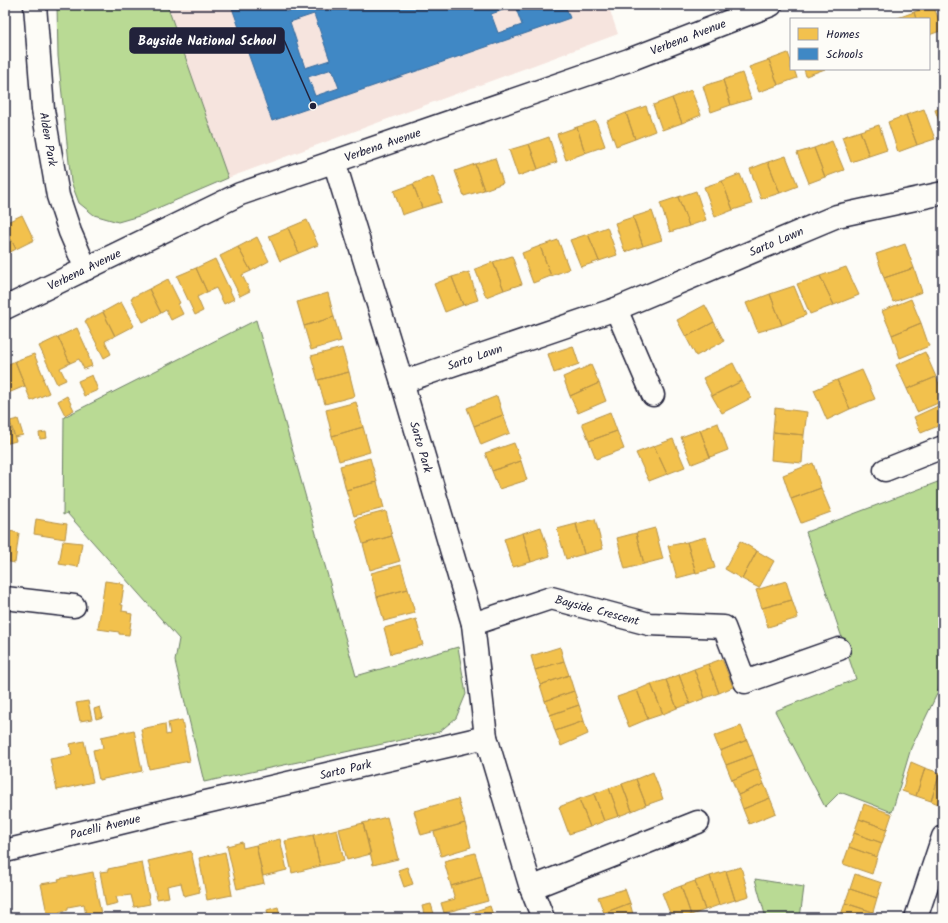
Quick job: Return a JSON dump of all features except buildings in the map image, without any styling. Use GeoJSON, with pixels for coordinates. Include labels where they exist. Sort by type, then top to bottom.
{"type":"FeatureCollection","features":[{"type":"Feature","properties":{"kind":"street","name":"Alden Park"},"geometry":{"type":"LineString","coordinates":[[35,5],[43,110],[58,196],[70,232],[86,269]]}},
{"type":"Feature","properties":{"kind":"street","name":"Verbena Avenue"},"geometry":{"type":"LineString","coordinates":[[5,308],[240,194],[629,60],[771,5]]}},
{"type":"Feature","properties":{"kind":"street","name":"Sarto Park"},"geometry":{"type":"LineString","coordinates":[[334,161],[402,382],[473,624],[486,737],[531,888],[543,918]]}},
{"type":"Feature","properties":{"kind":"street","name":"Sarto Lawn"},"geometry":{"type":"LineString","coordinates":[[402,382],[616,309],[837,216],[943,193]]}},
{"type":"Feature","properties":{"kind":"street"},"geometry":{"type":"LineString","coordinates":[[616,309],[653,395]]}},
{"type":"Feature","properties":{"kind":"street"},"geometry":{"type":"LineString","coordinates":[[885,470],[943,447]]}},
{"type":"Feature","properties":{"kind":"street"},"geometry":{"type":"LineString","coordinates":[[5,598],[74,606]]}},
{"type":"Feature","properties":{"kind":"street","name":"Bayside Crescent"},"geometry":{"type":"LineString","coordinates":[[473,624],[551,598],[649,624],[724,627],[745,682],[839,649]]}},
{"type":"Feature","properties":{"kind":"street","name":"Sarto Park"},"geometry":{"type":"LineString","coordinates":[[206,802],[486,737]]}},
{"type":"Feature","properties":{"kind":"street","name":"Pacelli Avenue"},"geometry":{"type":"LineString","coordinates":[[5,851],[206,802]]}},
{"type":"Feature","properties":{"kind":"street"},"geometry":{"type":"LineString","coordinates":[[531,888],[698,822]]}},
{"type":"Feature","properties":{"kind":"street"},"geometry":{"type":"LineString","coordinates":[[916,918],[943,837]]}},
{"type":"Feature","properties":{"kind":"shaded area"},"geometry":{"type":"Polygon","coordinates":[[[167,5],[608,5],[618,34],[228,178],[167,5]]]}},
{"type":"Feature","properties":{"kind":"green space"},"geometry":{"type":"Polygon","coordinates":[[[57,5],[167,5],[228,178],[139,216],[118,222],[94,215],[79,203],[71,182],[58,56],[57,5]]]}},
{"type":"Feature","properties":{"kind":"green space"},"geometry":{"type":"Polygon","coordinates":[[[256,320],[356,676],[458,647],[466,694],[456,718],[439,732],[204,782],[175,661],[179,639],[67,513],[63,515],[64,417],[256,320]]]}},
{"type":"Feature","properties":{"kind":"green space"},"geometry":{"type":"Polygon","coordinates":[[[943,480],[943,673],[937,694],[911,748],[892,812],[840,792],[825,807],[775,711],[856,679],[806,532],[943,480]]]}},
{"type":"Feature","properties":{"kind":"green space"},"geometry":{"type":"Polygon","coordinates":[[[755,879],[804,887],[800,918],[766,918],[755,879]]]}},
{"type":"Feature","properties":{"kind":"place","name":"Bayside National School"},"geometry":{"type":"Point","coordinates":[313,106]}}]}
